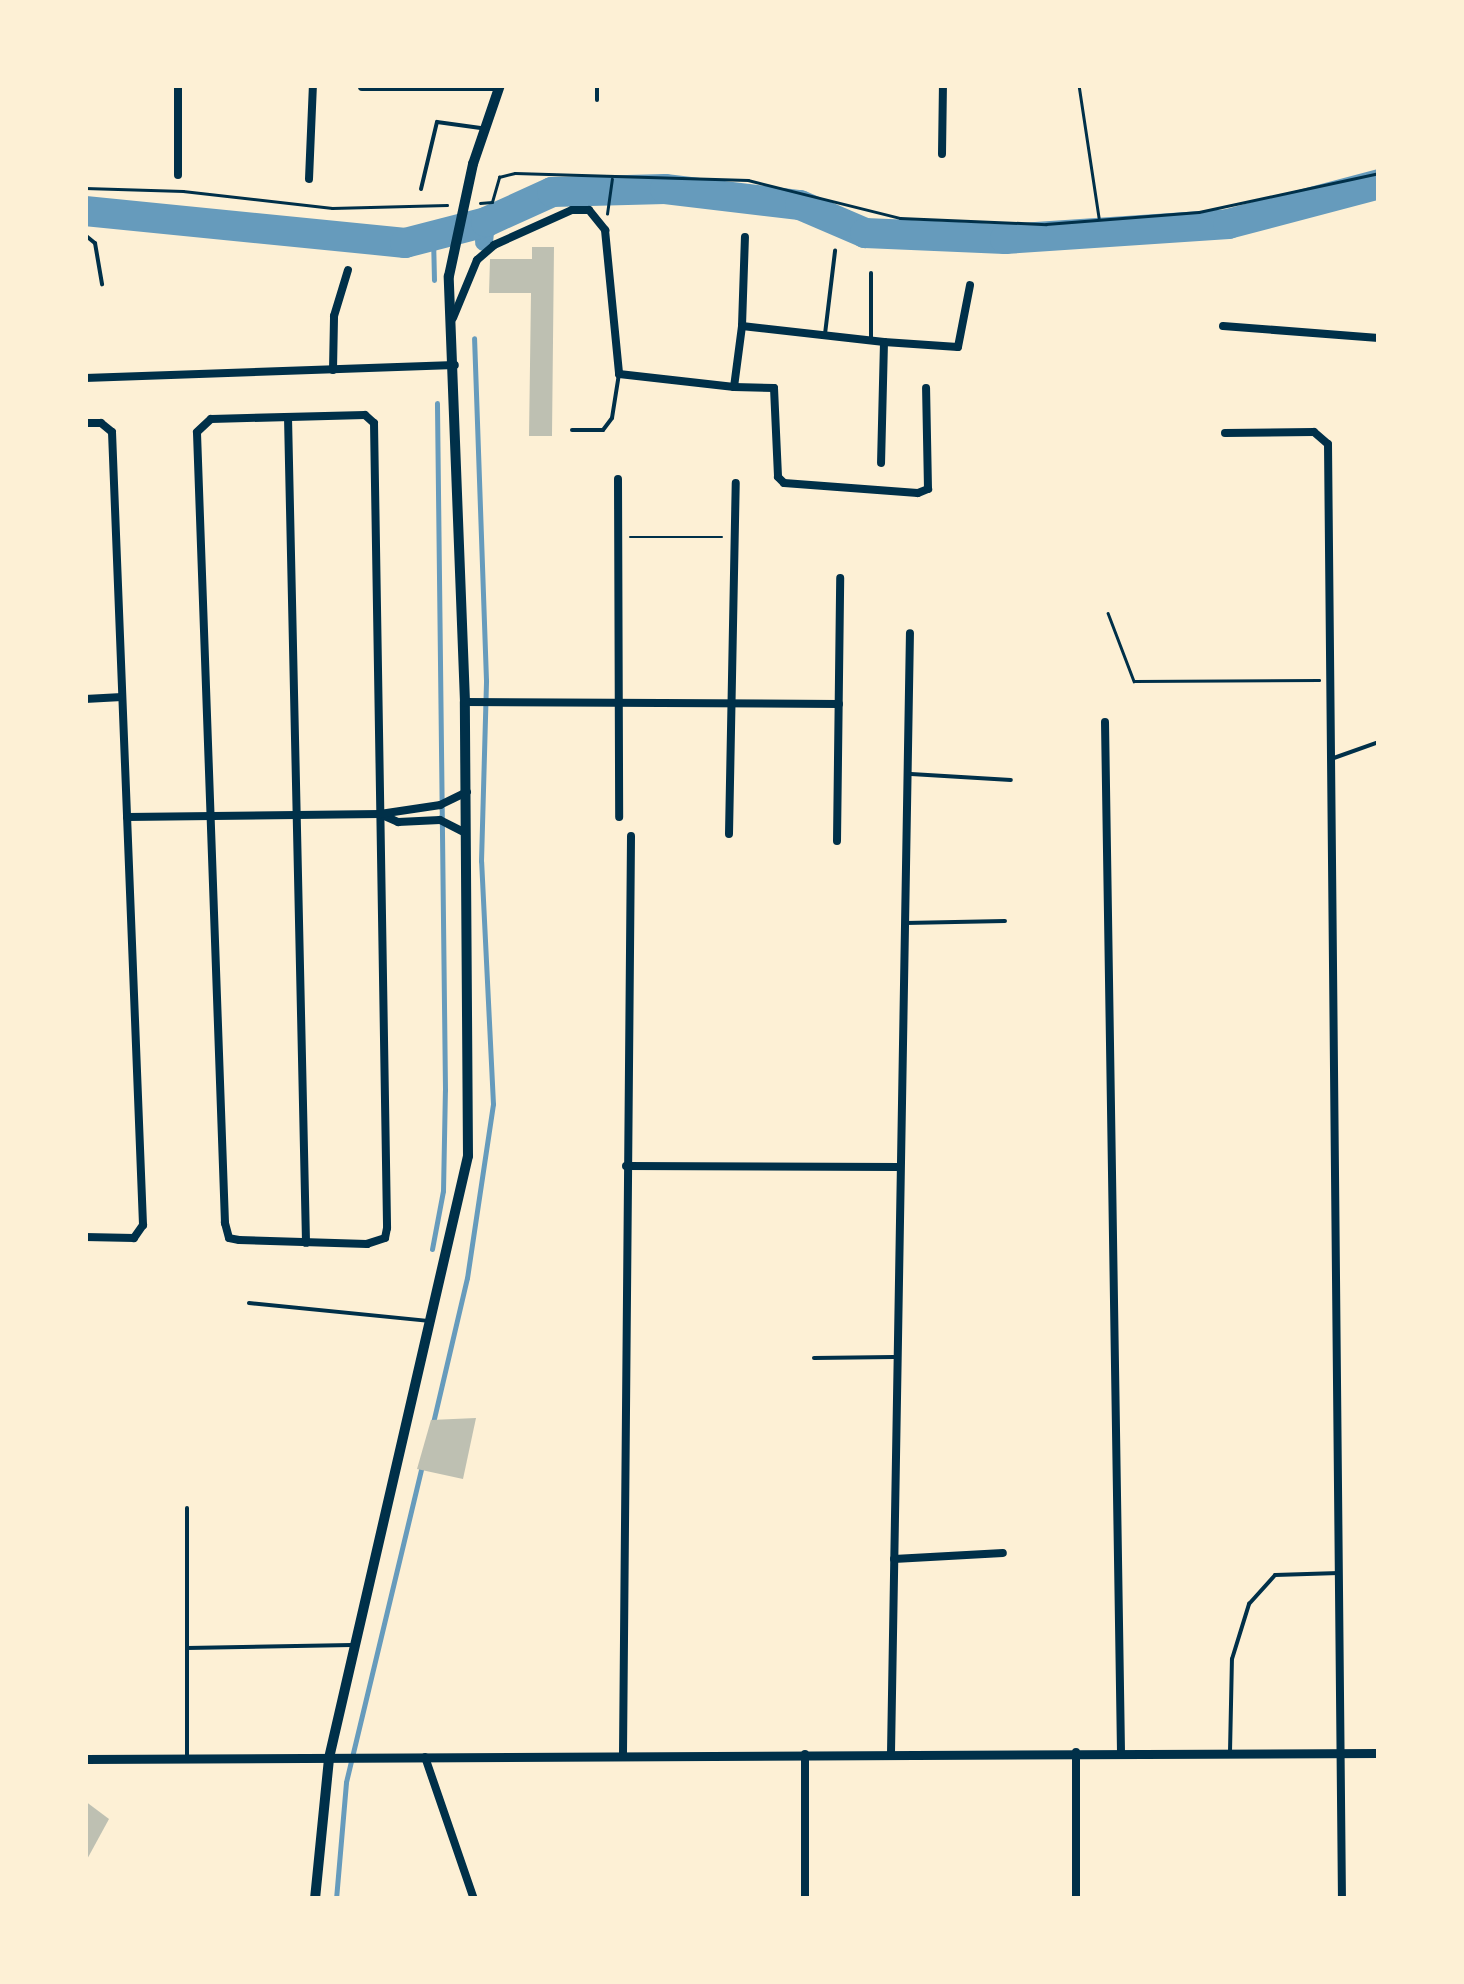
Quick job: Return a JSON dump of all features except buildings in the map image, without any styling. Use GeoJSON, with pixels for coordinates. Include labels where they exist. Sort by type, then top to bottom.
{"type":"FeatureCollection","features":[{"type":"Feature","properties":{"kind":"main road"},"geometry":{"type":"LineString","coordinates":[[316,1899],[329,1758],[462,1196],[470,1124],[467,792],[471,702],[450,256],[473,164],[499,86]]}},
{"type":"Feature","properties":{"kind":"street"},"geometry":{"type":"LineString","coordinates":[[178,85],[178,175]]}},
{"type":"Feature","properties":{"kind":"street"},"geometry":{"type":"LineString","coordinates":[[309,178],[313,85]]}},
{"type":"Feature","properties":{"kind":"street"},"geometry":{"type":"LineString","coordinates":[[942,154],[943,85]]}},
{"type":"Feature","properties":{"kind":"street"},"geometry":{"type":"LineString","coordinates":[[362,87],[499,86]]}},
{"type":"Feature","properties":{"kind":"street"},"geometry":{"type":"LineString","coordinates":[[451,322],[477,260],[494,245],[572,210],[589,210],[606,230],[619,374],[774,388],[778,477],[784,483],[918,492],[928,489],[926,388]]}},
{"type":"Feature","properties":{"kind":"street"},"geometry":{"type":"LineString","coordinates":[[734,386],[742,326],[745,238]]}},
{"type":"Feature","properties":{"kind":"street"},"geometry":{"type":"LineString","coordinates":[[333,370],[334,316],[348,270]]}},
{"type":"Feature","properties":{"kind":"street"},"geometry":{"type":"LineString","coordinates":[[742,326],[958,348],[970,285]]}},
{"type":"Feature","properties":{"kind":"street"},"geometry":{"type":"LineString","coordinates":[[1223,326],[1379,338]]}},
{"type":"Feature","properties":{"kind":"street"},"geometry":{"type":"LineString","coordinates":[[881,463],[884,342]]}},
{"type":"Feature","properties":{"kind":"street"},"geometry":{"type":"LineString","coordinates":[[85,378],[455,365]]}},
{"type":"Feature","properties":{"kind":"street"},"geometry":{"type":"LineString","coordinates":[[365,415],[374,423],[386,1228],[384,1238],[367,1244],[239,1240],[226,1233],[197,432],[212,419],[288,417],[365,415]]}},
{"type":"Feature","properties":{"kind":"street"},"geometry":{"type":"LineString","coordinates":[[288,417],[306,1242]]}},
{"type":"Feature","properties":{"kind":"street"},"geometry":{"type":"LineString","coordinates":[[85,424],[102,423],[112,432],[143,1224],[134,1238],[85,1237]]}},
{"type":"Feature","properties":{"kind":"street"},"geometry":{"type":"LineString","coordinates":[[1226,433],[1314,432],[1328,444],[1342,1899]]}},
{"type":"Feature","properties":{"kind":"street"},"geometry":{"type":"LineString","coordinates":[[618,479],[619,817]]}},
{"type":"Feature","properties":{"kind":"street"},"geometry":{"type":"LineString","coordinates":[[729,834],[736,483]]}},
{"type":"Feature","properties":{"kind":"street"},"geometry":{"type":"LineString","coordinates":[[837,841],[840,578]]}},
{"type":"Feature","properties":{"kind":"street"},"geometry":{"type":"LineString","coordinates":[[891,1753],[910,633]]}},
{"type":"Feature","properties":{"kind":"street"},"geometry":{"type":"LineString","coordinates":[[85,699],[122,697]]}},
{"type":"Feature","properties":{"kind":"street"},"geometry":{"type":"LineString","coordinates":[[471,702],[839,704]]}},
{"type":"Feature","properties":{"kind":"street"},"geometry":{"type":"LineString","coordinates":[[1105,722],[1121,1752]]}},
{"type":"Feature","properties":{"kind":"street"},"geometry":{"type":"LineString","coordinates":[[127,817],[380,814],[440,805],[467,792]]}},
{"type":"Feature","properties":{"kind":"street"},"geometry":{"type":"LineString","coordinates":[[380,814],[398,822],[440,820],[468,834]]}},
{"type":"Feature","properties":{"kind":"street"},"geometry":{"type":"LineString","coordinates":[[622,1754],[631,836]]}},
{"type":"Feature","properties":{"kind":"street"},"geometry":{"type":"LineString","coordinates":[[626,1166],[900,1168]]}},
{"type":"Feature","properties":{"kind":"street"},"geometry":{"type":"LineString","coordinates":[[894,1559],[1003,1554]]}},
{"type":"Feature","properties":{"kind":"street"},"geometry":{"type":"LineString","coordinates":[[1076,1752],[1076,1899]]}},
{"type":"Feature","properties":{"kind":"street"},"geometry":{"type":"LineString","coordinates":[[85,1760],[622,1754],[1379,1753]]}},
{"type":"Feature","properties":{"kind":"street"},"geometry":{"type":"LineString","coordinates":[[805,1754],[805,1899]]}},
{"type":"Feature","properties":{"kind":"street"},"geometry":{"type":"LineString","coordinates":[[425,1757],[474,1899]]}},
{"type":"Feature","properties":{"kind":"lane"},"geometry":{"type":"LineString","coordinates":[[597,85],[597,100]]}},
{"type":"Feature","properties":{"kind":"lane"},"geometry":{"type":"LineString","coordinates":[[421,190],[437,122],[484,128]]}},
{"type":"Feature","properties":{"kind":"lane"},"geometry":{"type":"LineString","coordinates":[[85,235],[95,243],[102,284]]}},
{"type":"Feature","properties":{"kind":"lane"},"geometry":{"type":"LineString","coordinates":[[825,334],[835,252]]}},
{"type":"Feature","properties":{"kind":"lane"},"geometry":{"type":"LineString","coordinates":[[871,273],[871,340]]}},
{"type":"Feature","properties":{"kind":"lane"},"geometry":{"type":"LineString","coordinates":[[572,430],[603,430],[612,418],[619,374]]}},
{"type":"Feature","properties":{"kind":"lane"},"geometry":{"type":"LineString","coordinates":[[1331,759],[1379,742]]}},
{"type":"Feature","properties":{"kind":"lane"},"geometry":{"type":"LineString","coordinates":[[907,774],[1011,780]]}},
{"type":"Feature","properties":{"kind":"lane"},"geometry":{"type":"LineString","coordinates":[[904,923],[1005,921]]}},
{"type":"Feature","properties":{"kind":"lane"},"geometry":{"type":"LineString","coordinates":[[250,1303],[433,1321]]}},
{"type":"Feature","properties":{"kind":"lane"},"geometry":{"type":"LineString","coordinates":[[814,1358],[897,1357]]}},
{"type":"Feature","properties":{"kind":"lane"},"geometry":{"type":"LineString","coordinates":[[187,1508],[187,1757]]}},
{"type":"Feature","properties":{"kind":"lane"},"geometry":{"type":"LineString","coordinates":[[1230,1752],[1232,1659],[1249,1604],[1275,1575],[1339,1573]]}},
{"type":"Feature","properties":{"kind":"lane"},"geometry":{"type":"LineString","coordinates":[[187,1648],[356,1645]]}},
{"type":"Feature","properties":{"kind":"path"},"geometry":{"type":"LineString","coordinates":[[1079,85],[1099,220]]}},
{"type":"Feature","properties":{"kind":"path"},"geometry":{"type":"LineString","coordinates":[[465,204],[492,202],[498,177],[515,174],[748,180],[900,218],[1099,220],[1199,212],[1379,172]]}},
{"type":"Feature","properties":{"kind":"path"},"geometry":{"type":"LineString","coordinates":[[612,177],[612,210]]}},
{"type":"Feature","properties":{"kind":"path"},"geometry":{"type":"LineString","coordinates":[[85,188],[183,191],[332,208],[452,205]]}},
{"type":"Feature","properties":{"kind":"path"},"geometry":{"type":"LineString","coordinates":[[618,537],[735,537]]}},
{"type":"Feature","properties":{"kind":"path"},"geometry":{"type":"LineString","coordinates":[[1108,613],[1134,681],[1330,680]]}},
{"type":"Feature","properties":{"kind":"waterway"},"geometry":{"type":"LineString","coordinates":[[85,211],[405,243],[486,222],[552,192],[665,189],[800,205],[865,233],[1005,239],[1228,224],[1379,184]]}},
{"type":"Feature","properties":{"kind":"waterway"},"geometry":{"type":"LineString","coordinates":[[484,242],[486,222]]}},
{"type":"Feature","properties":{"kind":"waterway"},"geometry":{"type":"LineString","coordinates":[[433,236],[434,280]]}},
{"type":"Feature","properties":{"kind":"waterway"},"geometry":{"type":"LineString","coordinates":[[432,1427],[467,1278],[493,1104],[481,861],[486,680],[474,338]]}},
{"type":"Feature","properties":{"kind":"waterway"},"geometry":{"type":"LineString","coordinates":[[432,1249],[443,1191],[445,1090],[437,403]]}},
{"type":"Feature","properties":{"kind":"waterway"},"geometry":{"type":"LineString","coordinates":[[336,1899],[346,1782],[422,1466]]}}]}
